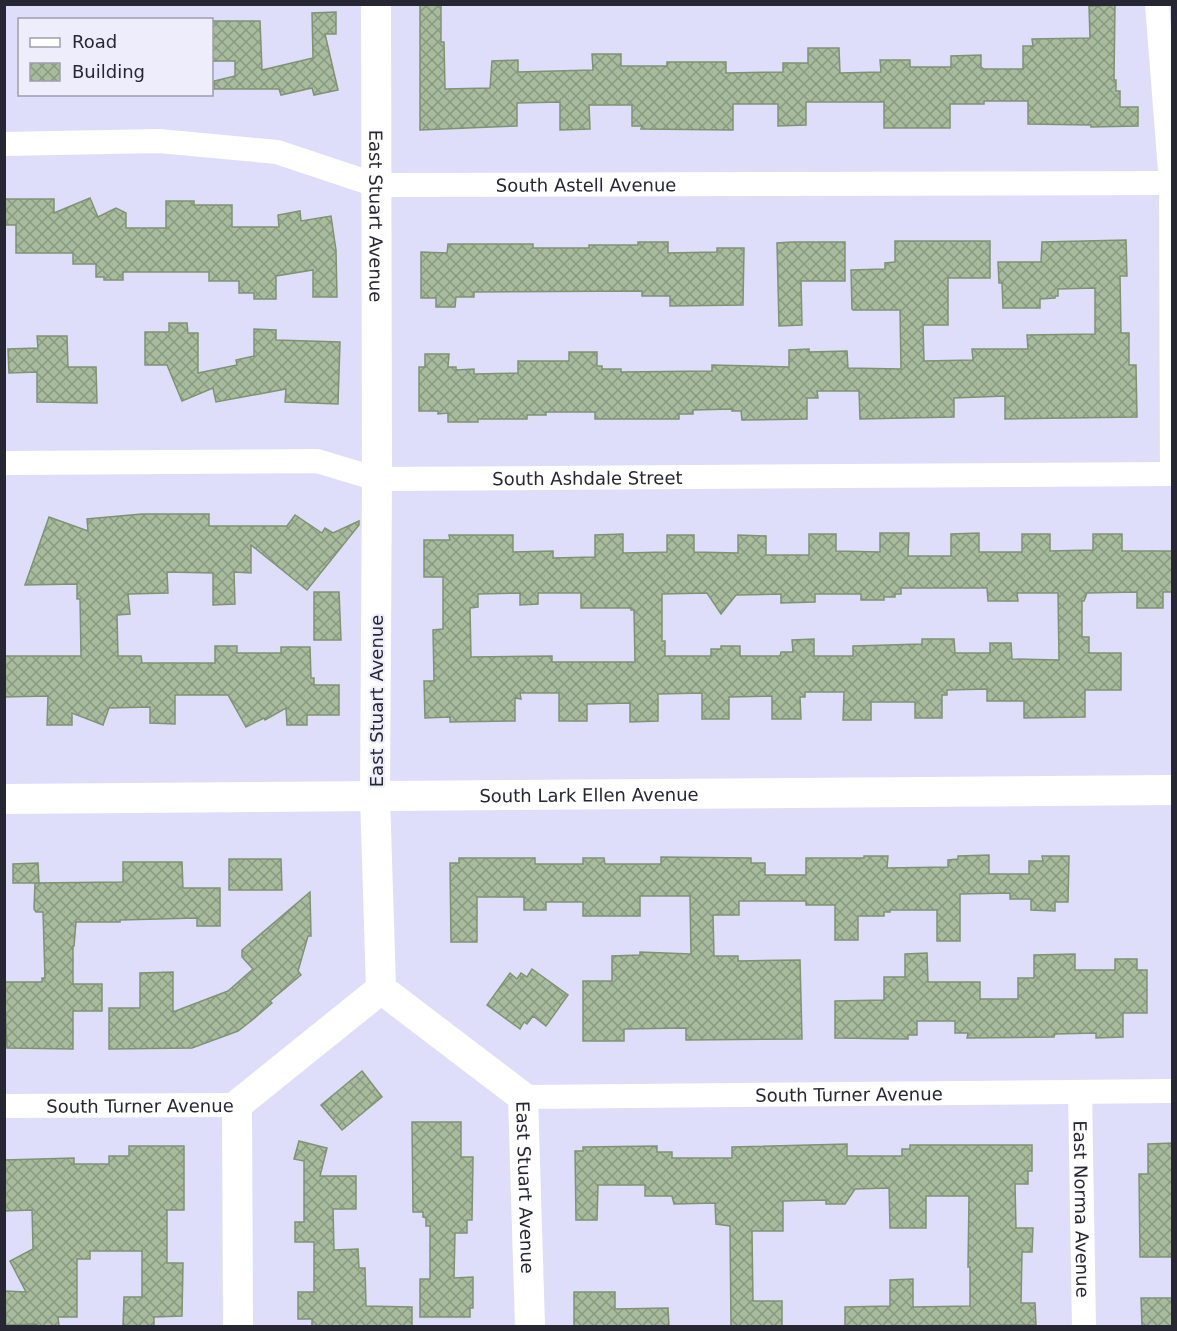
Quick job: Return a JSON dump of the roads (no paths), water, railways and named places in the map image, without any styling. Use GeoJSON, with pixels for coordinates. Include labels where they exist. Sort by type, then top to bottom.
{"type":"FeatureCollection","features":[{"type":"Feature","properties":{"kind":"street","name":"East Stuart Avenue"},"geometry":{"type":"LineString","coordinates":[[376,4],[375,796],[381,989],[523,1097],[530,1326]]}},
{"type":"Feature","properties":{"kind":"street"},"geometry":{"type":"LineString","coordinates":[[1156,4],[1172,183],[1172,474]]}},
{"type":"Feature","properties":{"kind":"street","name":"South Astell Avenue"},"geometry":{"type":"LineString","coordinates":[[4,144],[159,141],[277,153],[376,185],[1172,183]]}},
{"type":"Feature","properties":{"kind":"street","name":"South Ashdale Street"},"geometry":{"type":"LineString","coordinates":[[4,463],[317,461],[377,479],[1172,474]]}},
{"type":"Feature","properties":{"kind":"street","name":"South Lark Ellen Avenue"},"geometry":{"type":"LineString","coordinates":[[4,799],[1173,790]]}},
{"type":"Feature","properties":{"kind":"street","name":"South Turner Avenue"},"geometry":{"type":"LineString","coordinates":[[4,1106],[237,1105],[381,989]]}},
{"type":"Feature","properties":{"kind":"street","name":"South Turner Avenue"},"geometry":{"type":"LineString","coordinates":[[523,1097],[1173,1091]]}},
{"type":"Feature","properties":{"kind":"street","name":"East Norma Avenue"},"geometry":{"type":"LineString","coordinates":[[1080,1092],[1084,1326]]}},
{"type":"Feature","properties":{"kind":"street"},"geometry":{"type":"LineString","coordinates":[[237,1105],[238,1326]]}}]}
